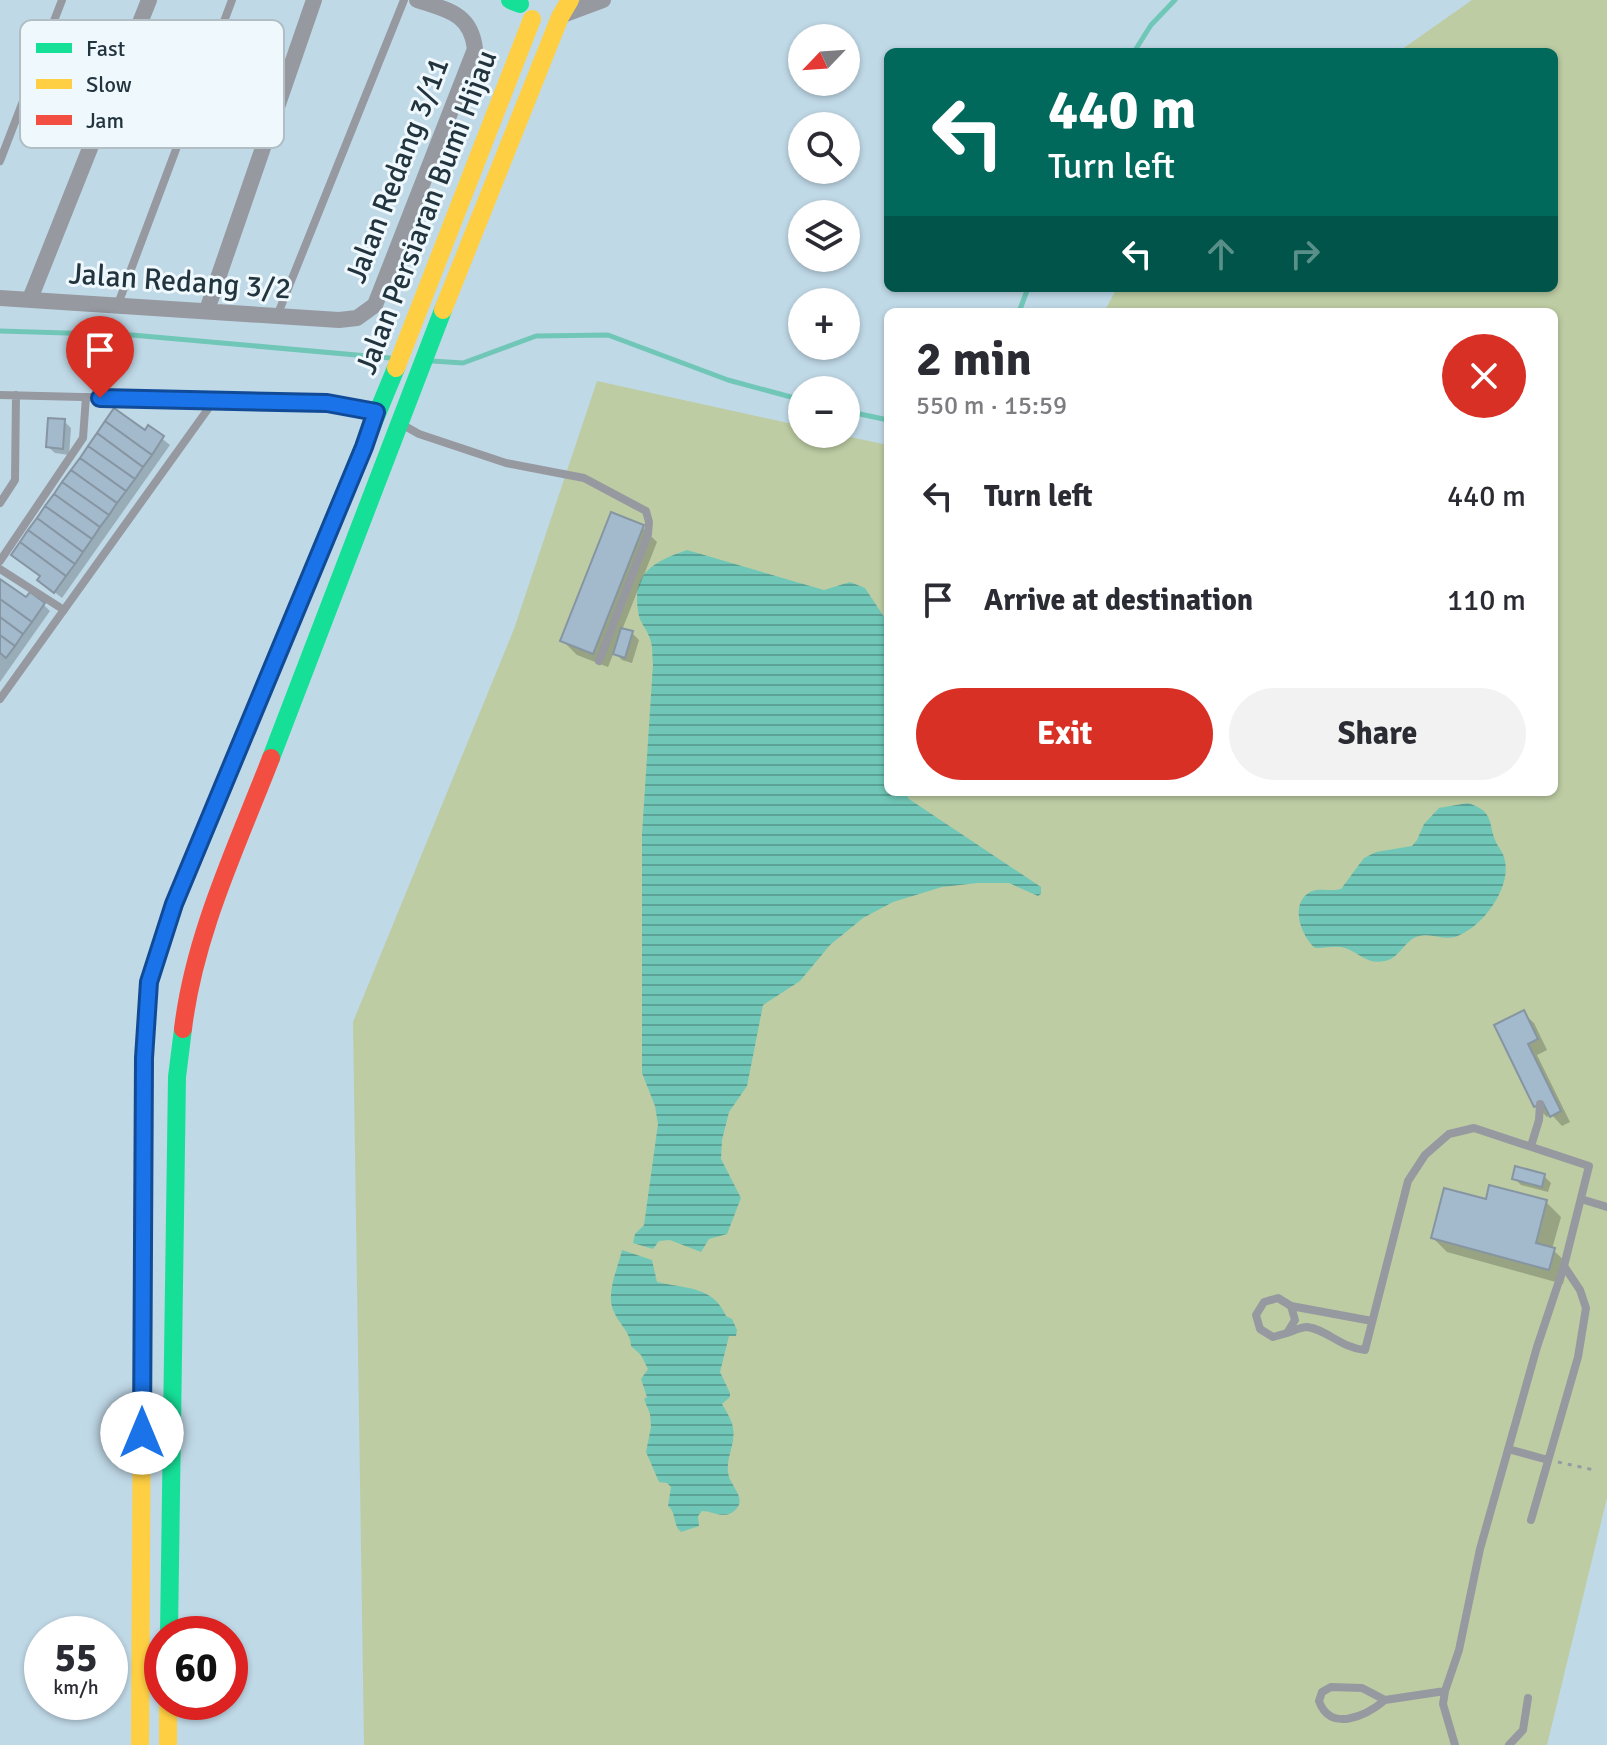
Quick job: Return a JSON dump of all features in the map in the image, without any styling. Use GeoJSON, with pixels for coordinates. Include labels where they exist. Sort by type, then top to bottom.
{"type":"FeatureCollection","features":[{"type":"Feature","properties":{"kind":"main road","name":"Jalan Persiaran Bumi Hijau"},"geometry":{"type":"LineString","coordinates":[[169,1616],[177,1077],[187,994],[209,919],[436,327],[560,17],[568,7],[577,3]]}},
{"type":"Feature","properties":{"kind":"main road","name":"Jalan Persiaran Bumi Hijau"},"geometry":{"type":"LineString","coordinates":[[140,1745],[144,1058],[149,982],[174,904],[414,324],[520,6]]}},
{"type":"Feature","properties":{"kind":"main road"},"geometry":{"type":"LineString","coordinates":[[520,6],[541,22],[560,17]]}},
{"type":"Feature","properties":{"kind":"main road"},"geometry":{"type":"LineString","coordinates":[[168,1720],[168,1745]]}},
{"type":"Feature","properties":{"kind":"street"},"geometry":{"type":"LineString","coordinates":[[141,20],[149,0]]}},
{"type":"Feature","properties":{"kind":"street"},"geometry":{"type":"LineString","coordinates":[[284,87],[314,0]]}},
{"type":"Feature","properties":{"kind":"street","name":"Jalan Redang 3/11"},"geometry":{"type":"LineString","coordinates":[[357,318],[375,305],[475,49],[473,34],[466,21],[417,0]]}},
{"type":"Feature","properties":{"kind":"street"},"geometry":{"type":"LineString","coordinates":[[577,3],[603,0]]}},
{"type":"Feature","properties":{"kind":"street"},"geometry":{"type":"LineString","coordinates":[[30,299],[90,148]]}},
{"type":"Feature","properties":{"kind":"street"},"geometry":{"type":"LineString","coordinates":[[207,310],[263,148]]}},
{"type":"Feature","properties":{"kind":"street","name":"Jalan Redang 3/2"},"geometry":{"type":"LineString","coordinates":[[0,298],[339,320],[357,318]]}},
{"type":"Feature","properties":{"kind":"lane"},"geometry":{"type":"LineString","coordinates":[[54,20],[62,0]]}},
{"type":"Feature","properties":{"kind":"lane"},"geometry":{"type":"LineString","coordinates":[[224,20],[232,0]]}},
{"type":"Feature","properties":{"kind":"lane"},"geometry":{"type":"LineString","coordinates":[[277,316],[404,0]]}},
{"type":"Feature","properties":{"kind":"lane"},"geometry":{"type":"LineString","coordinates":[[0,161],[20,109]]}},
{"type":"Feature","properties":{"kind":"lane"},"geometry":{"type":"LineString","coordinates":[[118,304],[176,148]]}},
{"type":"Feature","properties":{"kind":"lane"},"geometry":{"type":"LineString","coordinates":[[0,395],[327,403],[376,412],[419,434],[506,463],[584,478],[646,511],[649,522],[648,534],[599,661]]}},
{"type":"Feature","properties":{"kind":"lane"},"geometry":{"type":"LineString","coordinates":[[0,503],[15,480],[16,395]]}},
{"type":"Feature","properties":{"kind":"lane"},"geometry":{"type":"LineString","coordinates":[[0,561],[83,438],[86,397]]}},
{"type":"Feature","properties":{"kind":"lane"},"geometry":{"type":"LineString","coordinates":[[0,699],[213,402]]}},
{"type":"Feature","properties":{"kind":"lane"},"geometry":{"type":"LineString","coordinates":[[0,569],[64,610]]}},
{"type":"Feature","properties":{"kind":"lane"},"geometry":{"type":"LineString","coordinates":[[1531,1146],[1540,1104]]}},
{"type":"Feature","properties":{"kind":"lane"},"geometry":{"type":"LineString","coordinates":[[1372,1321],[1291,1306],[1278,1298],[1264,1302],[1256,1315],[1260,1329],[1273,1337],[1306,1327],[1322,1332],[1350,1349],[1365,1350],[1408,1181],[1425,1155],[1449,1134],[1474,1128],[1589,1166],[1564,1266],[1537,1347],[1480,1549],[1459,1650],[1445,1691],[1443,1704],[1455,1745]]}},
{"type":"Feature","properties":{"kind":"lane"},"geometry":{"type":"LineString","coordinates":[[1581,1199],[1607,1207]]}},
{"type":"Feature","properties":{"kind":"lane"},"geometry":{"type":"LineString","coordinates":[[1531,1520],[1578,1357],[1586,1308],[1580,1290],[1564,1266]]}},
{"type":"Feature","properties":{"kind":"lane"},"geometry":{"type":"LineString","coordinates":[[1287,1333],[1295,1320],[1291,1306]]}},
{"type":"Feature","properties":{"kind":"lane"},"geometry":{"type":"LineString","coordinates":[[1508,1449],[1548,1460]]}},
{"type":"Feature","properties":{"kind":"lane"},"geometry":{"type":"LineString","coordinates":[[1385,1700],[1362,1688],[1346,1686],[1331,1687],[1322,1692],[1319,1701],[1323,1713],[1331,1718],[1368,1714],[1385,1700],[1445,1691]]}},
{"type":"Feature","properties":{"kind":"lane"},"geometry":{"type":"LineString","coordinates":[[1509,1745],[1523,1730],[1528,1698]]}},
{"type":"Feature","properties":{"kind":"path"},"geometry":{"type":"LineString","coordinates":[[1548,1460],[1594,1470]]}},
{"type":"Feature","properties":{"kind":"shaded area"},"geometry":{"type":"Polygon","coordinates":[[[1472,0],[1607,0],[1607,1498],[1547,1745],[364,1745],[353,1022],[514,629],[597,381],[788,423],[788,448],[860,448],[860,439],[884,444],[884,796],[1558,796],[1558,308],[1106,308],[1115,292],[1558,292],[1558,48],[1404,48],[1472,0]]]}},
{"type":"Feature","properties":{"kind":"shaded area"},"geometry":{"type":"Polygon","coordinates":[[[687,550],[824,590],[850,582],[865,588],[884,617],[884,796],[907,796],[1041,887],[1038,896],[1009,883],[978,883],[942,887],[893,902],[863,918],[830,945],[800,981],[763,1005],[747,1086],[729,1112],[722,1140],[721,1159],[741,1198],[727,1234],[709,1239],[701,1252],[670,1240],[659,1241],[653,1249],[633,1243],[635,1234],[644,1225],[658,1124],[655,1106],[642,1073],[642,834],[653,664],[651,642],[641,622],[637,601],[641,579],[664,559],[687,550]]]}},
{"type":"Feature","properties":{"kind":"shaded area"},"geometry":{"type":"Polygon","coordinates":[[[1468,803],[1488,816],[1505,861],[1502,887],[1477,924],[1455,937],[1419,936],[1390,959],[1379,962],[1345,948],[1315,948],[1310,943],[1299,920],[1300,904],[1304,897],[1313,891],[1341,889],[1364,858],[1376,852],[1412,846],[1424,824],[1439,808],[1468,803]]]}},
{"type":"Feature","properties":{"kind":"shaded area"},"geometry":{"type":"Polygon","coordinates":[[[622,1250],[652,1260],[657,1282],[698,1290],[714,1299],[726,1316],[732,1319],[737,1330],[736,1336],[729,1336],[720,1372],[730,1393],[722,1404],[734,1433],[728,1472],[740,1502],[729,1514],[702,1511],[698,1516],[699,1526],[681,1532],[668,1506],[671,1487],[659,1482],[646,1452],[651,1427],[641,1379],[648,1369],[641,1355],[631,1346],[612,1305],[612,1289],[622,1250]]]}},
{"type":"Feature","properties":{"kind":"building"},"geometry":{"type":"Polygon","coordinates":[[[114,408],[145,430],[148,425],[164,436],[152,455],[105,421],[114,408]]]}},
{"type":"Feature","properties":{"kind":"building"},"geometry":{"type":"Polygon","coordinates":[[[48,418],[65,419],[63,449],[46,447],[48,418]]]}},
{"type":"Feature","properties":{"kind":"building"},"geometry":{"type":"Polygon","coordinates":[[[105,421],[152,455],[143,467],[97,433],[105,421]]]}},
{"type":"Feature","properties":{"kind":"building"},"geometry":{"type":"Polygon","coordinates":[[[97,433],[143,467],[135,479],[88,446],[97,433]]]}},
{"type":"Feature","properties":{"kind":"building"},"geometry":{"type":"Polygon","coordinates":[[[88,446],[135,479],[126,491],[80,458],[88,446]]]}},
{"type":"Feature","properties":{"kind":"building"},"geometry":{"type":"Polygon","coordinates":[[[80,458],[126,491],[117,503],[71,470],[80,458]]]}},
{"type":"Feature","properties":{"kind":"building"},"geometry":{"type":"Polygon","coordinates":[[[71,470],[117,503],[109,515],[62,482],[71,470]]]}},
{"type":"Feature","properties":{"kind":"building"},"geometry":{"type":"Polygon","coordinates":[[[62,482],[109,515],[100,527],[54,494],[62,482]]]}},
{"type":"Feature","properties":{"kind":"building"},"geometry":{"type":"Polygon","coordinates":[[[54,494],[100,527],[92,539],[45,506],[54,494]]]}},
{"type":"Feature","properties":{"kind":"building"},"geometry":{"type":"Polygon","coordinates":[[[45,506],[92,539],[83,552],[37,518],[45,506]]]}},
{"type":"Feature","properties":{"kind":"building"},"geometry":{"type":"Polygon","coordinates":[[[611,512],[644,525],[593,654],[560,641],[611,512]]]}},
{"type":"Feature","properties":{"kind":"building"},"geometry":{"type":"Polygon","coordinates":[[[37,518],[83,552],[75,564],[28,530],[37,518]]]}},
{"type":"Feature","properties":{"kind":"building"},"geometry":{"type":"Polygon","coordinates":[[[28,530],[75,564],[66,576],[20,542],[28,530]]]}},
{"type":"Feature","properties":{"kind":"building"},"geometry":{"type":"Polygon","coordinates":[[[20,542],[66,576],[54,593],[37,580],[40,576],[11,555],[20,542]]]}},
{"type":"Feature","properties":{"kind":"building"},"geometry":{"type":"Polygon","coordinates":[[[0,579],[26,597],[30,592],[45,603],[32,622],[0,599],[0,579]]]}},
{"type":"Feature","properties":{"kind":"building"},"geometry":{"type":"Polygon","coordinates":[[[0,599],[32,622],[23,634],[0,617],[0,599]]]}},
{"type":"Feature","properties":{"kind":"building"},"geometry":{"type":"Polygon","coordinates":[[[0,617],[23,634],[15,646],[0,635],[0,617]]]}},
{"type":"Feature","properties":{"kind":"building"},"geometry":{"type":"Polygon","coordinates":[[[621,628],[633,631],[625,658],[613,654],[621,628]]]}},
{"type":"Feature","properties":{"kind":"building"},"geometry":{"type":"Polygon","coordinates":[[[0,635],[15,646],[6,658],[0,653],[0,635]]]}},
{"type":"Feature","properties":{"kind":"building"},"geometry":{"type":"Polygon","coordinates":[[[1524,1010],[1538,1039],[1528,1044],[1561,1111],[1550,1117],[1543,1103],[1534,1107],[1494,1025],[1524,1010]]]}},
{"type":"Feature","properties":{"kind":"building"},"geometry":{"type":"Polygon","coordinates":[[[1515,1166],[1545,1174],[1542,1187],[1512,1179],[1515,1166]]]}},
{"type":"Feature","properties":{"kind":"building"},"geometry":{"type":"Polygon","coordinates":[[[1489,1185],[1547,1200],[1536,1243],[1555,1248],[1549,1270],[1431,1238],[1444,1188],[1486,1199],[1489,1185]]]}},
{"type":"Feature","properties":{"kind":"waterway"},"geometry":{"type":"LineString","coordinates":[[1137,48],[1151,25],[1175,0]]}},
{"type":"Feature","properties":{"kind":"waterway"},"geometry":{"type":"LineString","coordinates":[[1020,308],[1026,292]]}},
{"type":"Feature","properties":{"kind":"waterway"},"geometry":{"type":"LineString","coordinates":[[0,331],[132,335],[390,358]]}},
{"type":"Feature","properties":{"kind":"waterway"},"geometry":{"type":"LineString","coordinates":[[432,361],[463,363],[536,336],[608,335],[728,380],[788,396]]}},
{"type":"Feature","properties":{"kind":"waterway"},"geometry":{"type":"LineString","coordinates":[[860,414],[884,419]]}},
{"type":"Feature","properties":{"kind":"traffic: fast"},"geometry":{"type":"LineString","coordinates":[[510,0],[520,4]]}},
{"type":"Feature","properties":{"kind":"traffic: fast"},"geometry":{"type":"LineString","coordinates":[[271,758],[443,310]]}},
{"type":"Feature","properties":{"kind":"traffic: fast"},"geometry":{"type":"LineString","coordinates":[[143,1187],[144,1058],[149,982],[174,904],[396,368]]}},
{"type":"Feature","properties":{"kind":"traffic: fast"},"geometry":{"type":"LineString","coordinates":[[169,1616],[177,1077],[183,1029]]}},
{"type":"Feature","properties":{"kind":"traffic: slow"},"geometry":{"type":"LineString","coordinates":[[443,310],[560,17],[570,0]]}},
{"type":"Feature","properties":{"kind":"traffic: slow"},"geometry":{"type":"LineString","coordinates":[[396,368],[532,19]]}},
{"type":"Feature","properties":{"kind":"traffic: slow"},"geometry":{"type":"LineString","coordinates":[[140,1745],[142,1379]]}},
{"type":"Feature","properties":{"kind":"traffic: slow"},"geometry":{"type":"LineString","coordinates":[[168,1720],[168,1745]]}},
{"type":"Feature","properties":{"kind":"traffic: jam"},"geometry":{"type":"LineString","coordinates":[[183,1029],[207,925],[271,758]]}},
{"type":"Feature","properties":{"kind":"traffic: jam"},"geometry":{"type":"LineString","coordinates":[[142,1379],[143,1187]]}},
{"type":"Feature","properties":{"kind":"route"},"geometry":{"type":"LineString","coordinates":[[100,398],[327,403],[376,412],[174,904],[149,982],[144,1058],[142,1433]]}}]}
